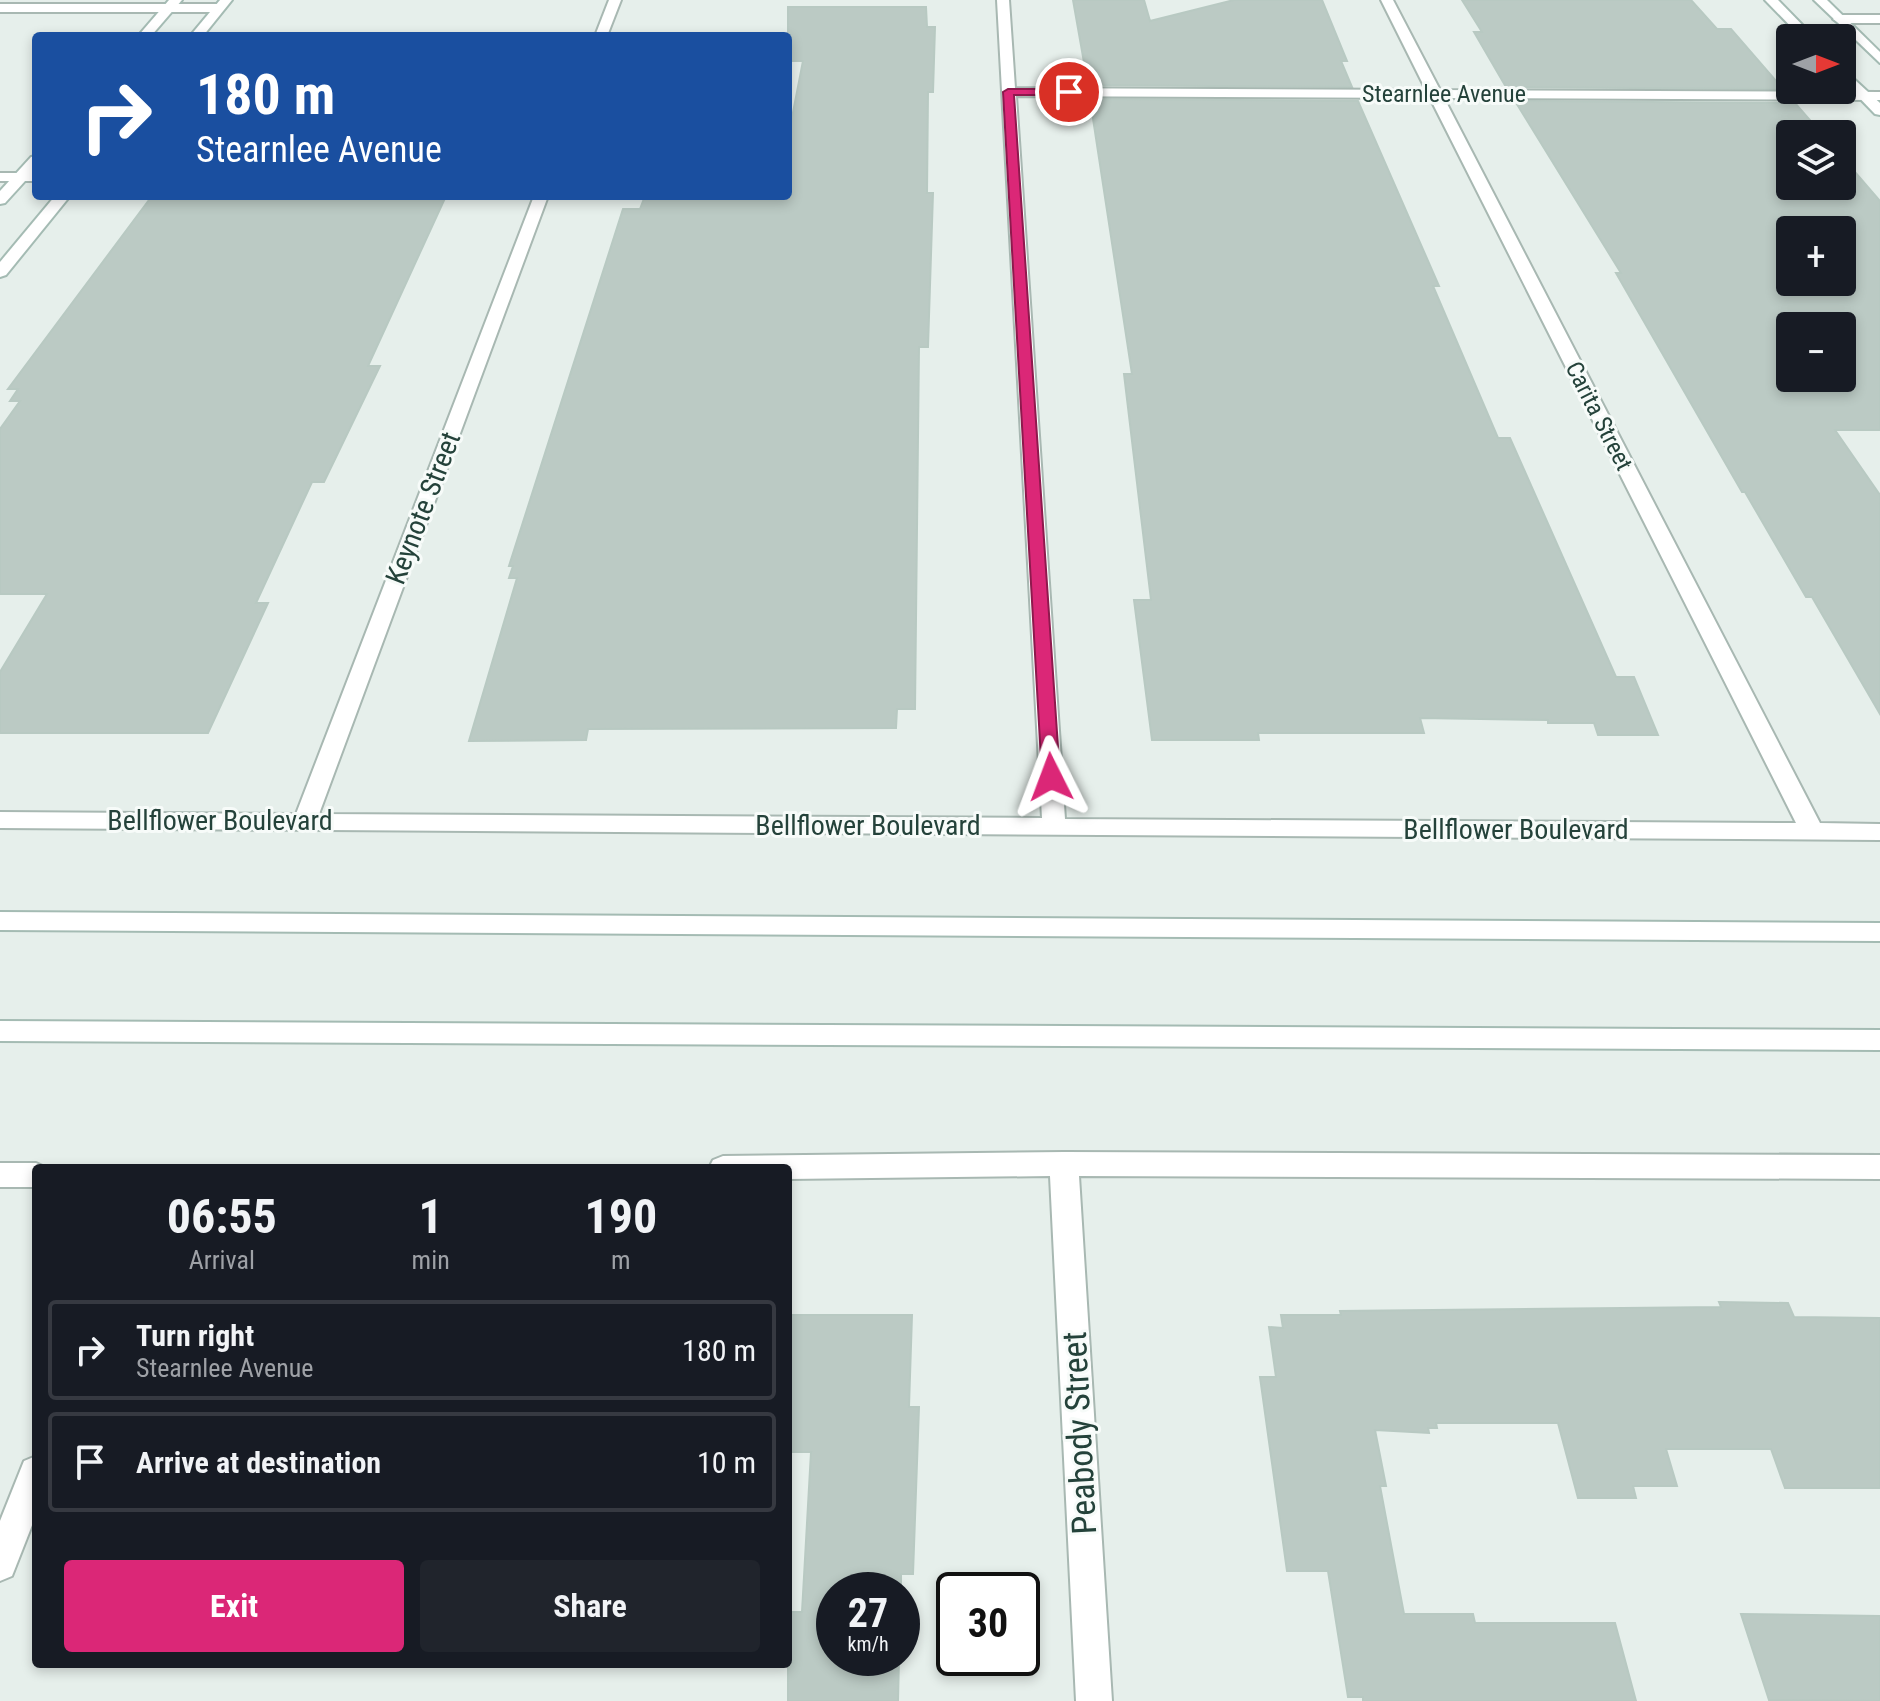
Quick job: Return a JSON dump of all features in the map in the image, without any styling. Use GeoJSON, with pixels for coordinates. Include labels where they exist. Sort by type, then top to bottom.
{"type":"FeatureCollection","features":[{"type":"Feature","properties":{"kind":"street"},"geometry":{"type":"LineString","coordinates":[[603,32],[615,0]]}},
{"type":"Feature","properties":{"kind":"street"},"geometry":{"type":"LineString","coordinates":[[1003,0],[1054,826]]}},
{"type":"Feature","properties":{"kind":"street","name":"Carita Street"},"geometry":{"type":"LineString","coordinates":[[1387,0],[1812,831]]}},
{"type":"Feature","properties":{"kind":"street"},"geometry":{"type":"LineString","coordinates":[[1771,0],[1795,24]]}},
{"type":"Feature","properties":{"kind":"street"},"geometry":{"type":"LineString","coordinates":[[1820,0],[1880,59]]}},
{"type":"Feature","properties":{"kind":"street"},"geometry":{"type":"LineString","coordinates":[[148,32],[172,4]]}},
{"type":"Feature","properties":{"kind":"street"},"geometry":{"type":"LineString","coordinates":[[0,8],[223,4]]}},
{"type":"Feature","properties":{"kind":"street"},"geometry":{"type":"LineString","coordinates":[[199,32],[223,4]]}},
{"type":"Feature","properties":{"kind":"street"},"geometry":{"type":"LineString","coordinates":[[1839,19],[1880,19]]}},
{"type":"Feature","properties":{"kind":"street"},"geometry":{"type":"LineString","coordinates":[[1856,83],[1873,96],[1880,111]]}},
{"type":"Feature","properties":{"kind":"street","name":"Stearnlee Avenue"},"geometry":{"type":"LineString","coordinates":[[1008,92],[1873,96]]}},
{"type":"Feature","properties":{"kind":"street"},"geometry":{"type":"LineString","coordinates":[[0,177],[29,177]]}},
{"type":"Feature","properties":{"kind":"street"},"geometry":{"type":"LineString","coordinates":[[0,200],[29,177]]}},
{"type":"Feature","properties":{"kind":"street"},"geometry":{"type":"LineString","coordinates":[[0,272],[60,200]]}},
{"type":"Feature","properties":{"kind":"street","name":"Keynote Street"},"geometry":{"type":"LineString","coordinates":[[305,820],[539,200]]}},
{"type":"Feature","properties":{"kind":"street","name":"Bellflower Boulevard"},"geometry":{"type":"LineString","coordinates":[[0,820],[1880,832]]}},
{"type":"Feature","properties":{"kind":"street"},"geometry":{"type":"LineString","coordinates":[[0,921],[1880,932]]}},
{"type":"Feature","properties":{"kind":"street"},"geometry":{"type":"LineString","coordinates":[[0,1031],[1880,1040]]}},
{"type":"Feature","properties":{"kind":"street"},"geometry":{"type":"LineString","coordinates":[[792,1167],[1064,1164],[1880,1167]]}},
{"type":"Feature","properties":{"kind":"street","name":"Peabody Street"},"geometry":{"type":"LineString","coordinates":[[1064,1164],[1094,1701]]}},
{"type":"Feature","properties":{"kind":"street"},"geometry":{"type":"LineString","coordinates":[[0,1175],[32,1175]]}},
{"type":"Feature","properties":{"kind":"street"},"geometry":{"type":"LineString","coordinates":[[0,1564],[32,1482]]}},
{"type":"Feature","properties":{"kind":"building"},"geometry":{"type":"Polygon","coordinates":[[[1073,0],[1144,0],[1150,21],[1234,0],[1322,0],[1347,61],[1341,61],[1352,87],[1088,85],[1073,0]]]}},
{"type":"Feature","properties":{"kind":"building"},"geometry":{"type":"Polygon","coordinates":[[[1462,0],[1691,0],[1717,29],[1731,29],[1776,81],[1776,89],[1506,87],[1474,32],[1482,32],[1462,0]]]}},
{"type":"Feature","properties":{"kind":"building"},"geometry":{"type":"Polygon","coordinates":[[[788,7],[926,7],[927,27],[935,27],[933,92],[928,92],[927,193],[933,193],[928,347],[919,347],[915,709],[897,709],[896,728],[588,729],[586,740],[469,741],[517,578],[509,578],[513,566],[509,566],[623,209],[640,209],[643,200],[792,200],[792,117],[803,61],[792,61],[792,32],[788,32],[788,7]]]}},
{"type":"Feature","properties":{"kind":"building"},"geometry":{"type":"Polygon","coordinates":[[[1090,99],[1358,101],[1439,286],[1433,286],[1498,438],[1510,438],[1616,677],[1634,677],[1658,735],[1598,735],[1594,723],[1420,718],[1424,733],[1258,733],[1259,740],[1152,740],[1134,600],[1151,600],[1124,374],[1132,374],[1090,99]]]}},
{"type":"Feature","properties":{"kind":"building"},"geometry":{"type":"Polygon","coordinates":[[[1515,101],[1796,104],[1810,120],[1776,120],[1776,200],[1856,200],[1856,173],[1880,201],[1880,430],[1835,430],[1880,495],[1880,714],[1812,597],[1806,597],[1745,492],[1742,492],[1616,273],[1621,273],[1515,101]]]}},
{"type":"Feature","properties":{"kind":"building"},"geometry":{"type":"Polygon","coordinates":[[[149,200],[444,200],[368,366],[380,366],[324,482],[312,482],[256,603],[268,603],[208,733],[0,733],[0,672],[47,594],[0,594],[0,429],[20,401],[10,401],[18,389],[8,389],[149,200]]]}},
{"type":"Feature","properties":{"kind":"building"},"geometry":{"type":"Polygon","coordinates":[[[1719,1302],[1788,1303],[1794,1317],[1880,1318],[1880,1488],[1785,1488],[1771,1449],[1666,1449],[1677,1486],[1633,1486],[1636,1498],[1578,1498],[1558,1423],[1436,1423],[1437,1428],[1428,1428],[1429,1433],[1375,1430],[1386,1486],[1380,1486],[1404,1614],[1473,1614],[1475,1623],[1615,1623],[1636,1701],[1363,1701],[1363,1697],[1348,1697],[1328,1571],[1287,1571],[1260,1377],[1276,1377],[1269,1327],[1283,1328],[1281,1315],[1341,1315],[1340,1311],[1721,1307],[1719,1302]]]}},
{"type":"Feature","properties":{"kind":"building"},"geometry":{"type":"Polygon","coordinates":[[[792,1315],[912,1315],[909,1407],[919,1407],[913,1572],[816,1572],[816,1676],[899,1676],[898,1701],[788,1701],[788,1668],[792,1668],[792,1612],[802,1612],[811,1452],[792,1452],[792,1315]]]}},
{"type":"Feature","properties":{"kind":"building"},"geometry":{"type":"Polygon","coordinates":[[[1741,1614],[1880,1616],[1880,1701],[1769,1700],[1741,1614]]]}},
{"type":"Feature","properties":{"kind":"route"},"geometry":{"type":"LineString","coordinates":[[1051,777],[1008,92],[1069,92]]}}]}
